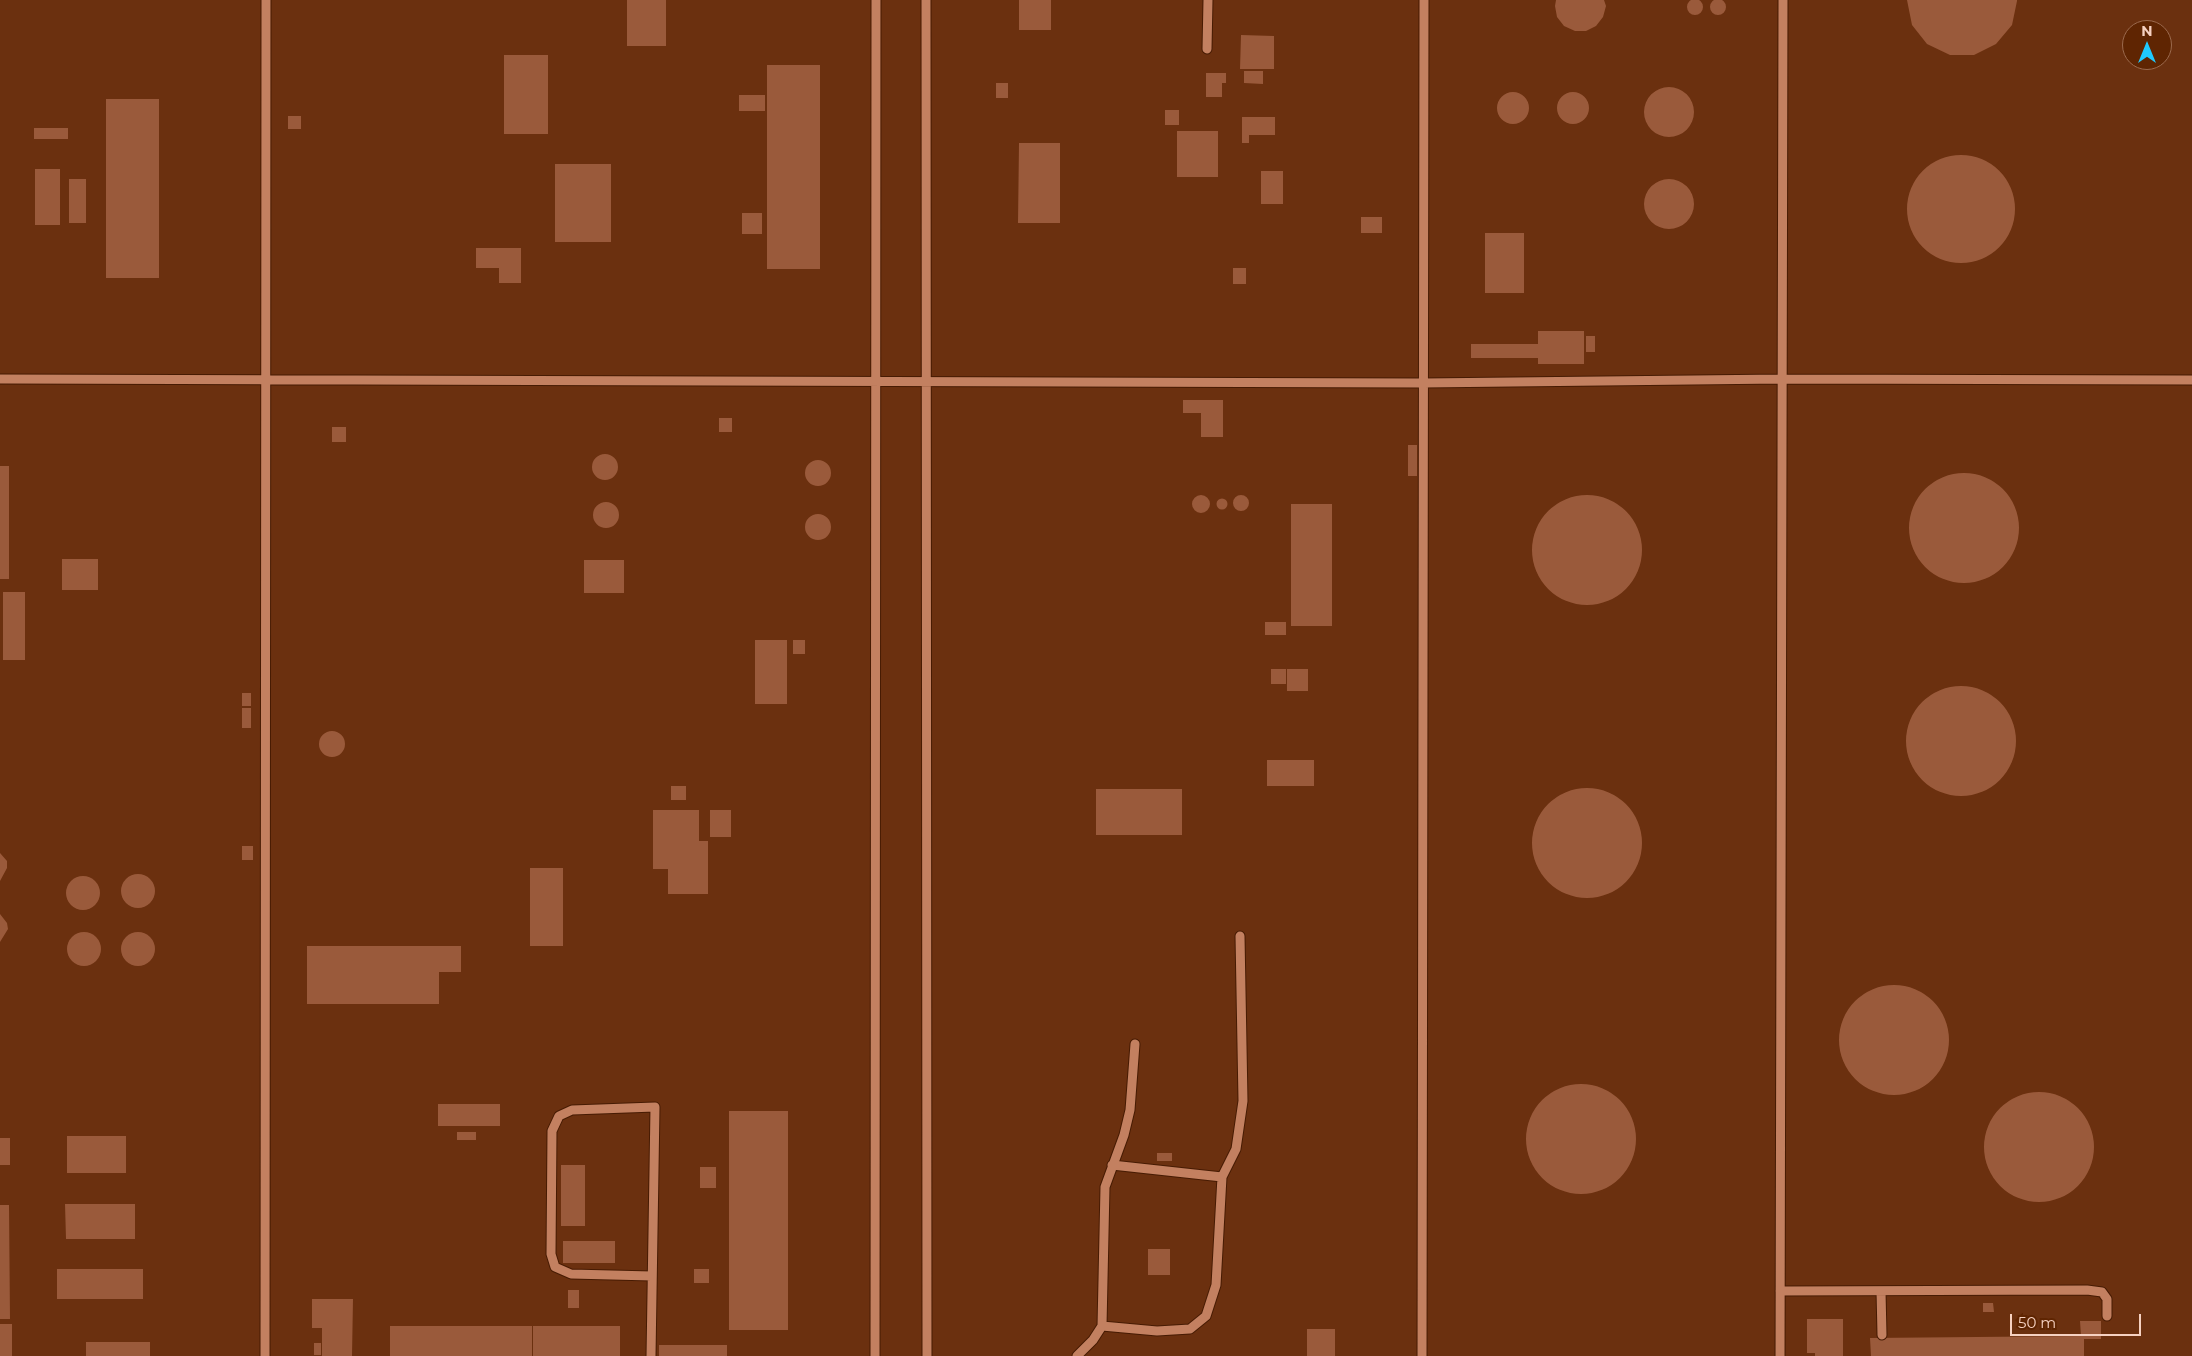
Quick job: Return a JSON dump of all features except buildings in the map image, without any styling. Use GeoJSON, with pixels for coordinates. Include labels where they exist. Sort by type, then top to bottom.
{"type":"FeatureCollection","features":[{"type":"Feature","properties":{"kind":"lane"},"geometry":{"type":"LineString","coordinates":[[265,1356],[266,0]]}},
{"type":"Feature","properties":{"kind":"lane"},"geometry":{"type":"LineString","coordinates":[[876,0],[876,1356]]}},
{"type":"Feature","properties":{"kind":"lane"},"geometry":{"type":"LineString","coordinates":[[926,0],[927,1356]]}},
{"type":"Feature","properties":{"kind":"lane"},"geometry":{"type":"LineString","coordinates":[[1207,49],[1208,0]]}},
{"type":"Feature","properties":{"kind":"lane"},"geometry":{"type":"LineString","coordinates":[[1422,1356],[1424,0]]}},
{"type":"Feature","properties":{"kind":"lane"},"geometry":{"type":"LineString","coordinates":[[1780,1356],[1783,0]]}},
{"type":"Feature","properties":{"kind":"lane"},"geometry":{"type":"LineString","coordinates":[[0,379],[926,380],[1423,383],[1782,379],[2192,380]]}},
{"type":"Feature","properties":{"kind":"lane"},"geometry":{"type":"LineString","coordinates":[[1102,1326],[1157,1331],[1190,1329],[1206,1316],[1216,1285],[1222,1177],[1236,1149],[1243,1101],[1240,936]]}},
{"type":"Feature","properties":{"kind":"lane"},"geometry":{"type":"LineString","coordinates":[[1077,1356],[1093,1340],[1102,1326],[1105,1187],[1124,1135],[1130,1110],[1135,1044]]}},
{"type":"Feature","properties":{"kind":"lane"},"geometry":{"type":"LineString","coordinates":[[651,1356],[655,1107],[572,1110],[559,1116],[552,1131],[551,1254],[555,1267],[571,1274],[652,1276]]}},
{"type":"Feature","properties":{"kind":"lane"},"geometry":{"type":"LineString","coordinates":[[1112,1165],[1222,1177]]}},
{"type":"Feature","properties":{"kind":"lane"},"geometry":{"type":"LineString","coordinates":[[1780,1291],[2088,1290],[2102,1292],[2107,1299],[2107,1316]]}},
{"type":"Feature","properties":{"kind":"lane"},"geometry":{"type":"LineString","coordinates":[[1881,1291],[1882,1335]]}}]}
